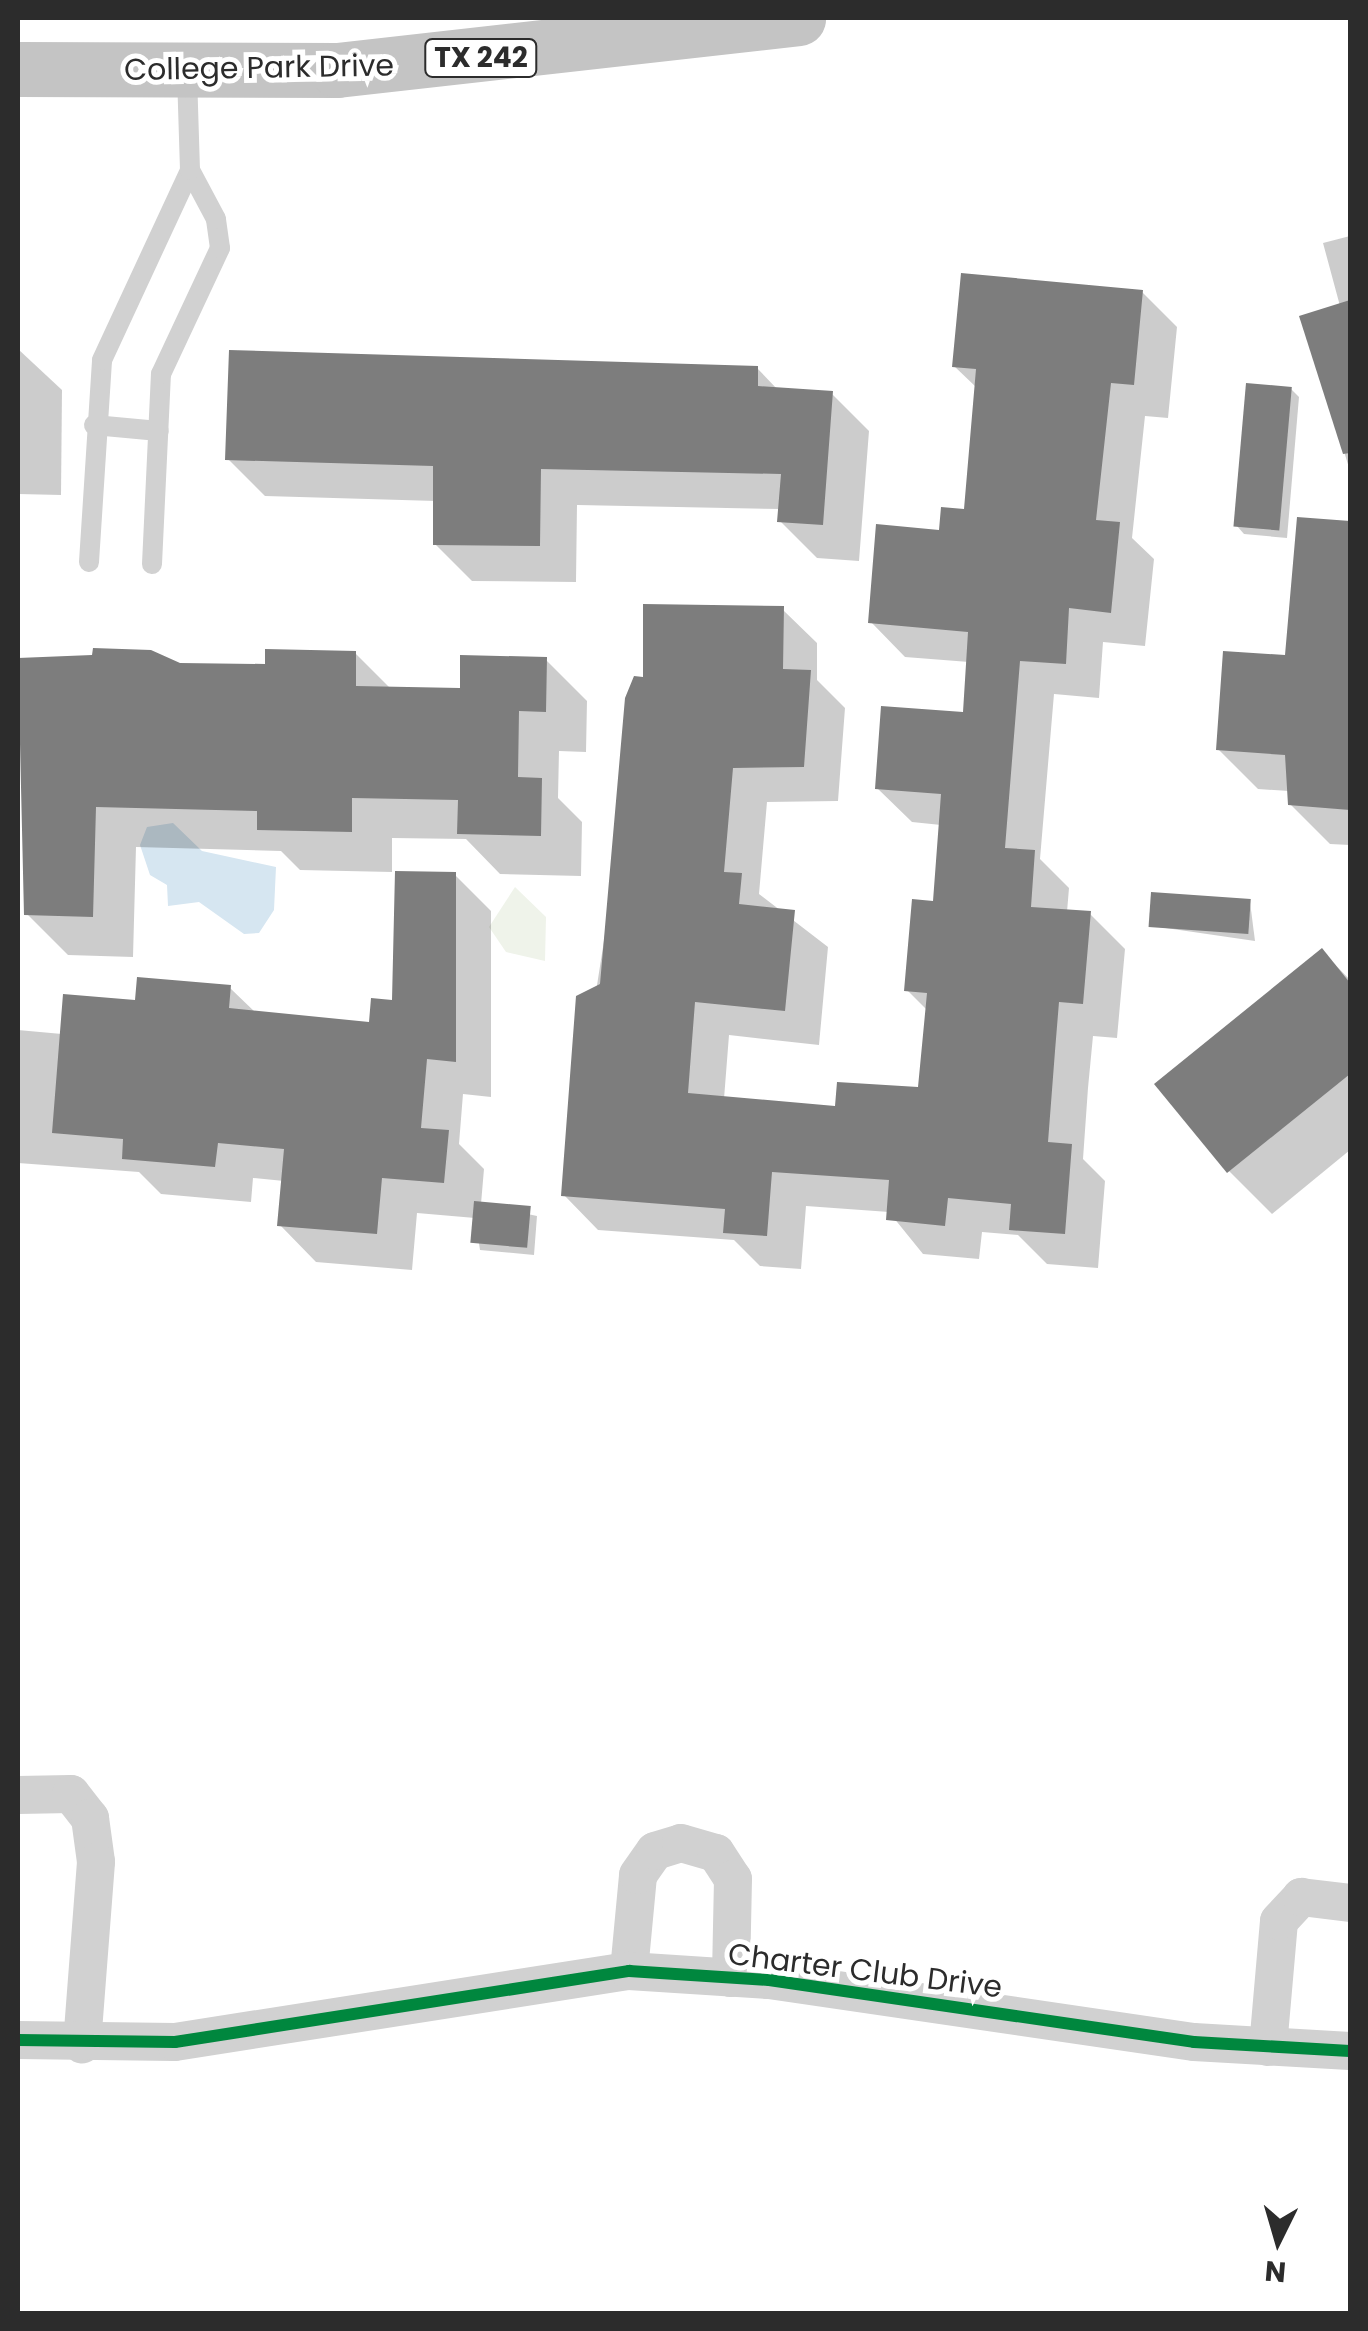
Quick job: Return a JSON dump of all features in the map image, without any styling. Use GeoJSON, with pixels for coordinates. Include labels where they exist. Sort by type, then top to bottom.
{"type":"FeatureCollection","features":[{"type":"Feature","properties":{"kind":"main road","name":"College Park Drive"},"geometry":{"type":"LineString","coordinates":[[18,70],[188,72],[463,60],[798,18]]}},
{"type":"Feature","properties":{"kind":"street"},"geometry":{"type":"LineString","coordinates":[[18,1795],[71,1794],[90,1818],[82,2044]]}},
{"type":"Feature","properties":{"kind":"street"},"geometry":{"type":"LineString","coordinates":[[629,1971],[638,1875],[655,1850],[681,1843],[716,1853],[734,1880],[731,1978]]}},
{"type":"Feature","properties":{"kind":"street"},"geometry":{"type":"LineString","coordinates":[[1268,2047],[1279,1921],[1301,1897],[1350,1903]]}},
{"type":"Feature","properties":{"kind":"street","name":"Charter Club Drive"},"geometry":{"type":"LineString","coordinates":[[18,2040],[82,2044],[176,2042],[629,1971],[731,1978],[1268,2047],[1350,2052]]}},
{"type":"Feature","properties":{"kind":"lane"},"geometry":{"type":"LineString","coordinates":[[89,562],[94,426],[102,360],[190,170],[188,72]]}},
{"type":"Feature","properties":{"kind":"lane"},"geometry":{"type":"LineString","coordinates":[[152,564],[161,374],[220,248],[216,219],[190,170]]}},
{"type":"Feature","properties":{"kind":"lane"},"geometry":{"type":"LineString","coordinates":[[94,426],[158,431]]}},
{"type":"Feature","properties":{"kind":"shaded area"},"geometry":{"type":"Polygon","coordinates":[[[173,823],[202,851],[276,867],[274,910],[259,933],[244,934],[199,902],[168,906],[167,885],[150,875],[140,845],[147,827],[173,823]]]}},
{"type":"Feature","properties":{"kind":"shaded area"},"geometry":{"type":"Polygon","coordinates":[[[515,887],[546,917],[545,961],[506,952],[489,927],[515,887]]]}},
{"type":"Feature","properties":{"kind":"building"},"geometry":{"type":"Polygon","coordinates":[[[961,273],[1143,290],[1134,385],[1111,383],[1096,520],[1120,522],[1111,613],[1069,608],[1066,664],[1020,661],[1005,848],[1035,850],[1031,907],[1091,911],[1083,1004],[1059,1002],[1055,1051],[1048,1142],[1072,1144],[1065,1234],[1009,1230],[1011,1204],[948,1198],[945,1226],[886,1220],[889,1180],[772,1172],[767,1236],[723,1233],[725,1209],[561,1196],[576,996],[600,984],[625,698],[634,676],[643,677],[643,604],[784,606],[783,669],[811,670],[804,767],[733,768],[724,872],[742,873],[739,904],[795,910],[785,1011],[695,1002],[688,1093],[835,1106],[837,1082],[918,1087],[927,993],[904,991],[912,899],[933,901],[941,794],[875,789],[881,706],[963,712],[968,632],[868,623],[876,524],[939,530],[941,507],[964,509],[976,369],[952,367],[961,273]]]}},
{"type":"Feature","properties":{"kind":"building"},"geometry":{"type":"Polygon","coordinates":[[[1350,300],[1350,453],[1343,454],[1299,316],[1350,300]]]}},
{"type":"Feature","properties":{"kind":"building"},"geometry":{"type":"Polygon","coordinates":[[[229,350],[758,366],[758,386],[833,391],[823,525],[777,522],[781,474],[541,469],[540,546],[433,545],[433,466],[225,460],[229,350]]]}},
{"type":"Feature","properties":{"kind":"building"},"geometry":{"type":"Polygon","coordinates":[[[1246,383],[1292,387],[1279,530],[1233,526],[1246,383]]]}},
{"type":"Feature","properties":{"kind":"building"},"geometry":{"type":"Polygon","coordinates":[[[1297,517],[1350,521],[1350,810],[1288,805],[1285,755],[1216,750],[1223,651],[1285,655],[1297,517]]]}},
{"type":"Feature","properties":{"kind":"building"},"geometry":{"type":"Polygon","coordinates":[[[93,648],[151,650],[180,663],[265,664],[265,649],[356,651],[356,686],[460,688],[460,655],[547,657],[546,712],[519,711],[518,777],[542,778],[541,836],[457,834],[458,800],[352,798],[352,832],[257,830],[257,811],[96,807],[93,917],[24,915],[18,658],[92,655],[93,648]]]}},
{"type":"Feature","properties":{"kind":"building"},"geometry":{"type":"Polygon","coordinates":[[[395,871],[456,872],[456,1062],[427,1059],[421,1128],[449,1130],[444,1183],[382,1178],[377,1234],[277,1226],[284,1149],[218,1143],[215,1167],[122,1159],[123,1139],[52,1133],[63,994],[135,1000],[137,977],[231,985],[229,1008],[369,1022],[371,998],[392,1000],[395,871]]]}},
{"type":"Feature","properties":{"kind":"building"},"geometry":{"type":"Polygon","coordinates":[[[1151,892],[1251,899],[1248,934],[1149,927],[1151,892]]]}},
{"type":"Feature","properties":{"kind":"building"},"geometry":{"type":"Polygon","coordinates":[[[1322,948],[1350,983],[1350,1074],[1227,1173],[1154,1084],[1322,948]]]}},
{"type":"Feature","properties":{"kind":"building"},"geometry":{"type":"Polygon","coordinates":[[[474,1201],[531,1206],[527,1248],[470,1243],[474,1201]]]}},
{"type":"Feature","properties":{"kind":"cycle path"},"geometry":{"type":"LineString","coordinates":[[18,2040],[175,2042],[629,1971],[769,1980],[1194,2042],[1350,2051]]}}]}
